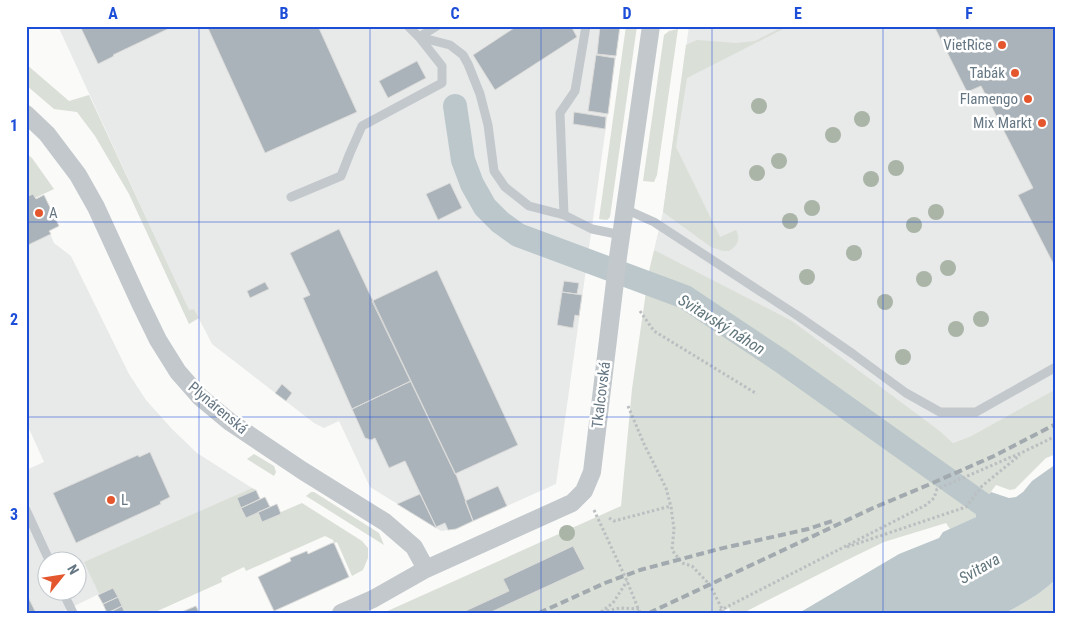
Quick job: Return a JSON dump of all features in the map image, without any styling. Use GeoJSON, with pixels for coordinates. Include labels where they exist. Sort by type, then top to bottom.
{"type":"FeatureCollection","features":[{"type":"Feature","properties":{"kind":"street","name":"Tkalcovská"},"geometry":{"type":"LineString","coordinates":[[584,491],[592,472],[618,257],[651,26]]}},
{"type":"Feature","properties":{"kind":"street","name":"Plynárenská"},"geometry":{"type":"LineString","coordinates":[[26,114],[47,134],[78,175],[96,208],[158,340],[183,378],[200,397],[230,422],[303,471],[385,522],[414,547],[426,569]]}},
{"type":"Feature","properties":{"kind":"street"},"geometry":{"type":"LineString","coordinates":[[341,613],[373,599],[426,569],[572,503],[584,491]]}},
{"type":"Feature","properties":{"kind":"lane"},"geometry":{"type":"LineString","coordinates":[[291,197],[341,176],[362,126],[442,83],[442,66],[408,26]]}},
{"type":"Feature","properties":{"kind":"lane"},"geometry":{"type":"LineString","coordinates":[[419,37],[437,26]]}},
{"type":"Feature","properties":{"kind":"lane"},"geometry":{"type":"LineString","coordinates":[[564,215],[560,113],[575,91],[586,26]]}},
{"type":"Feature","properties":{"kind":"lane"},"geometry":{"type":"LineString","coordinates":[[419,37],[450,45],[463,55],[480,94],[488,125],[494,171],[505,187],[529,206],[564,215],[592,229],[621,235]]}},
{"type":"Feature","properties":{"kind":"lane"},"geometry":{"type":"LineString","coordinates":[[625,209],[654,222],[798,316],[906,394],[940,412],[976,412],[1056,367]]}},
{"type":"Feature","properties":{"kind":"lane"},"geometry":{"type":"LineString","coordinates":[[26,510],[45,552]]}},
{"type":"Feature","properties":{"kind":"path"},"geometry":{"type":"LineString","coordinates":[[640,311],[654,331],[757,394]]}},
{"type":"Feature","properties":{"kind":"path"},"geometry":{"type":"LineString","coordinates":[[628,406],[666,488],[674,529],[672,550],[682,562],[692,566],[710,585],[724,611]]}},
{"type":"Feature","properties":{"kind":"path"},"geometry":{"type":"LineString","coordinates":[[715,613],[724,611],[926,505],[934,498],[937,489],[1056,436]]}},
{"type":"Feature","properties":{"kind":"path"},"geometry":{"type":"LineString","coordinates":[[837,551],[966,508],[982,486],[1023,452]]}},
{"type":"Feature","properties":{"kind":"path"},"geometry":{"type":"LineString","coordinates":[[584,491],[627,581],[639,611]]}},
{"type":"Feature","properties":{"kind":"path"},"geometry":{"type":"LineString","coordinates":[[609,518],[614,521],[671,506]]}},
{"type":"Feature","properties":{"kind":"path"},"geometry":{"type":"LineString","coordinates":[[601,613],[614,603],[627,581]]}},
{"type":"Feature","properties":{"kind":"path"},"geometry":{"type":"LineString","coordinates":[[601,613],[620,608],[639,611]]}},
{"type":"Feature","properties":{"kind":"shaded area"},"geometry":{"type":"Polygon","coordinates":[[[58,26],[620,26],[556,484],[456,529],[441,531],[370,487],[339,421],[324,428],[314,423],[212,344],[194,309],[189,311],[58,26]]]}},
{"type":"Feature","properties":{"kind":"shaded area"},"geometry":{"type":"Polygon","coordinates":[[[626,26],[637,26],[610,217],[607,220],[599,219],[626,26]]]}},
{"type":"Feature","properties":{"kind":"shaded area"},"geometry":{"type":"Polygon","coordinates":[[[689,26],[1056,26],[1056,389],[971,436],[953,443],[941,432],[654,250],[663,212],[689,26]]]}},
{"type":"Feature","properties":{"kind":"shaded area"},"geometry":{"type":"Polygon","coordinates":[[[784,26],[789,26],[687,78],[676,147],[720,237],[736,230],[738,239],[736,245],[729,251],[723,251],[711,247],[663,212],[686,45],[697,40],[736,43],[755,41],[784,26]]]}},
{"type":"Feature","properties":{"kind":"shaded area"},"geometry":{"type":"Polygon","coordinates":[[[678,29],[657,175],[654,182],[643,181],[664,35],[669,31],[678,29]]]}},
{"type":"Feature","properties":{"kind":"shaded area"},"geometry":{"type":"Polygon","coordinates":[[[26,64],[69,101],[89,95],[189,310],[194,309],[199,318],[189,324],[129,194],[95,136],[77,112],[54,109],[26,85],[26,64]]]}},
{"type":"Feature","properties":{"kind":"shaded area"},"geometry":{"type":"Polygon","coordinates":[[[26,153],[32,158],[54,189],[35,198],[33,194],[26,197],[26,153]]]}},
{"type":"Feature","properties":{"kind":"shaded area"},"geometry":{"type":"Polygon","coordinates":[[[33,194],[36,199],[44,195],[59,226],[49,231],[54,243],[71,256],[129,374],[146,400],[197,453],[252,488],[88,561],[88,552],[38,552],[38,602],[83,602],[60,613],[26,613],[26,470],[44,462],[26,422],[26,197],[33,194]]]}},
{"type":"Feature","properties":{"kind":"shaded area"},"geometry":{"type":"Polygon","coordinates":[[[654,250],[792,321],[941,432],[953,443],[971,436],[1056,389],[1056,454],[1046,458],[1015,489],[1010,490],[996,485],[976,512],[976,517],[950,529],[946,523],[884,542],[743,613],[731,613],[729,608],[719,613],[383,613],[621,506],[632,389],[649,271],[654,250]]]}},
{"type":"Feature","properties":{"kind":"shaded area"},"geometry":{"type":"Polygon","coordinates":[[[254,454],[274,466],[276,472],[274,476],[247,459],[254,454]]]}},
{"type":"Feature","properties":{"kind":"shaded area"},"geometry":{"type":"Polygon","coordinates":[[[252,488],[256,490],[238,499],[246,518],[258,512],[262,521],[302,503],[362,541],[368,548],[368,558],[363,570],[352,576],[337,542],[334,543],[333,540],[325,536],[246,571],[244,567],[221,578],[222,582],[153,613],[125,613],[113,588],[99,594],[88,571],[88,560],[252,488]]]}},
{"type":"Feature","properties":{"kind":"shaded area"},"geometry":{"type":"Polygon","coordinates":[[[314,492],[379,533],[384,545],[306,496],[314,492]]]}},
{"type":"Feature","properties":{"kind":"shaded area"},"geometry":{"type":"Polygon","coordinates":[[[88,569],[99,594],[88,599],[88,569]]]}},
{"type":"Feature","properties":{"kind":"shaded area"},"geometry":{"type":"Polygon","coordinates":[[[1056,579],[1056,609],[1048,613],[1005,613],[1032,598],[1056,579]]]}},
{"type":"Feature","properties":{"kind":"water","name":"Svitava"},"geometry":{"type":"Polygon","coordinates":[[[1056,464],[1056,579],[1025,602],[1005,613],[799,613],[899,554],[939,538],[943,532],[976,517],[976,512],[991,492],[1009,498],[1016,497],[1032,481],[1056,464]]]}},
{"type":"Feature","properties":{"kind":"building"},"geometry":{"type":"Polygon","coordinates":[[[80,26],[174,26],[98,64],[80,26]]]}},
{"type":"Feature","properties":{"kind":"building"},"geometry":{"type":"Polygon","coordinates":[[[207,26],[318,26],[357,112],[265,153],[207,26]]]}},
{"type":"Feature","properties":{"kind":"building"},"geometry":{"type":"Polygon","coordinates":[[[517,26],[571,26],[577,37],[495,90],[473,55],[517,26]]]}},
{"type":"Feature","properties":{"kind":"building"},"geometry":{"type":"Polygon","coordinates":[[[600,26],[620,26],[616,56],[597,54],[600,26]]]}},
{"type":"Feature","properties":{"kind":"building"},"geometry":{"type":"Polygon","coordinates":[[[934,26],[1056,26],[1056,261],[1053,263],[1018,195],[1033,188],[981,86],[967,92],[934,26]]]}},
{"type":"Feature","properties":{"kind":"building"},"geometry":{"type":"Polygon","coordinates":[[[596,55],[615,58],[608,114],[588,111],[596,55]]]}},
{"type":"Feature","properties":{"kind":"building"},"geometry":{"type":"Polygon","coordinates":[[[417,61],[426,78],[388,98],[379,81],[417,61]]]}},
{"type":"Feature","properties":{"kind":"building"},"geometry":{"type":"Polygon","coordinates":[[[574,112],[606,117],[605,129],[573,124],[574,112]]]}},
{"type":"Feature","properties":{"kind":"building"},"geometry":{"type":"Polygon","coordinates":[[[450,183],[462,208],[438,220],[426,194],[450,183]]]}},
{"type":"Feature","properties":{"kind":"building","name":"A"},"geometry":{"type":"Polygon","coordinates":[[[33,194],[36,199],[44,195],[59,226],[49,231],[51,234],[26,246],[26,197],[33,194]]]}},
{"type":"Feature","properties":{"kind":"building"},"geometry":{"type":"Polygon","coordinates":[[[339,229],[411,381],[352,409],[303,298],[310,295],[290,253],[339,229]]]}},
{"type":"Feature","properties":{"kind":"building"},"geometry":{"type":"Polygon","coordinates":[[[437,270],[518,445],[455,474],[372,301],[437,270]]]}},
{"type":"Feature","properties":{"kind":"building"},"geometry":{"type":"Polygon","coordinates":[[[564,281],[579,283],[577,294],[562,292],[564,281]]]}},
{"type":"Feature","properties":{"kind":"building"},"geometry":{"type":"Polygon","coordinates":[[[265,282],[269,289],[250,298],[247,291],[265,282]]]}},
{"type":"Feature","properties":{"kind":"building"},"geometry":{"type":"Polygon","coordinates":[[[562,292],[582,295],[579,316],[575,315],[573,328],[557,325],[562,292]]]}},
{"type":"Feature","properties":{"kind":"building"},"geometry":{"type":"Polygon","coordinates":[[[411,381],[457,477],[473,521],[456,529],[448,530],[445,523],[436,527],[405,461],[389,468],[375,438],[371,440],[365,438],[352,409],[411,381]]]}},
{"type":"Feature","properties":{"kind":"building"},"geometry":{"type":"Polygon","coordinates":[[[282,384],[292,393],[286,401],[275,393],[282,384]]]}},
{"type":"Feature","properties":{"kind":"building","name":"L"},"geometry":{"type":"Polygon","coordinates":[[[150,452],[170,497],[160,502],[161,504],[76,543],[53,493],[138,455],[139,457],[150,452]]]}},
{"type":"Feature","properties":{"kind":"building"},"geometry":{"type":"Polygon","coordinates":[[[498,486],[507,506],[473,521],[465,501],[498,486]]]}},
{"type":"Feature","properties":{"kind":"building"},"geometry":{"type":"Polygon","coordinates":[[[256,490],[260,499],[241,508],[237,498],[256,490]]]}},
{"type":"Feature","properties":{"kind":"building"},"geometry":{"type":"Polygon","coordinates":[[[420,494],[436,527],[436,528],[397,504],[420,494]]]}},
{"type":"Feature","properties":{"kind":"building"},"geometry":{"type":"Polygon","coordinates":[[[265,497],[270,507],[246,518],[241,508],[265,497]]]}},
{"type":"Feature","properties":{"kind":"building"},"geometry":{"type":"Polygon","coordinates":[[[277,504],[281,514],[262,522],[258,512],[277,504]]]}},
{"type":"Feature","properties":{"kind":"building"},"geometry":{"type":"Polygon","coordinates":[[[334,543],[349,577],[274,611],[258,577],[291,561],[290,558],[307,551],[308,554],[334,543]]]}},
{"type":"Feature","properties":{"kind":"building"},"geometry":{"type":"Polygon","coordinates":[[[573,546],[585,569],[489,613],[461,613],[509,591],[503,579],[573,546]]]}},
{"type":"Feature","properties":{"kind":"building"},"geometry":{"type":"Polygon","coordinates":[[[113,588],[118,597],[103,604],[98,595],[113,588]]]}},
{"type":"Feature","properties":{"kind":"building"},"geometry":{"type":"Polygon","coordinates":[[[28,597],[36,613],[26,613],[26,598],[28,597]]]}},
{"type":"Feature","properties":{"kind":"building"},"geometry":{"type":"Polygon","coordinates":[[[118,597],[122,606],[107,613],[103,604],[118,597]]]}},
{"type":"Feature","properties":{"kind":"building"},"geometry":{"type":"Polygon","coordinates":[[[122,606],[125,613],[109,613],[122,606]]]}},
{"type":"Feature","properties":{"kind":"building"},"geometry":{"type":"Polygon","coordinates":[[[196,606],[199,613],[179,613],[196,606]]]}},
{"type":"Feature","properties":{"kind":"waterway","name":"Svitavský náhon"},"geometry":{"type":"LineString","coordinates":[[455,106],[463,160],[472,184],[485,207],[500,222],[518,235],[685,297],[781,361],[1009,523]]}},
{"type":"Feature","properties":{"kind":"railway"},"geometry":{"type":"LineString","coordinates":[[649,613],[873,508],[994,456],[1056,424]]}},
{"type":"Feature","properties":{"kind":"railway"},"geometry":{"type":"LineString","coordinates":[[539,613],[605,583],[640,570],[719,549],[808,529],[832,521]]}},
{"type":"Feature","properties":{"kind":"place","name":"VietRice"},"geometry":{"type":"Point","coordinates":[1002,45]}},
{"type":"Feature","properties":{"kind":"place","name":"Tabák"},"geometry":{"type":"Point","coordinates":[1015,73]}},
{"type":"Feature","properties":{"kind":"place","name":"Flamengo"},"geometry":{"type":"Point","coordinates":[1028,99]}},
{"type":"Feature","properties":{"kind":"place","name":"Mix Markt"},"geometry":{"type":"Point","coordinates":[1042,123]}},
{"type":"Feature","properties":{"kind":"place","name":"A"},"geometry":{"type":"Point","coordinates":[39,213]}},
{"type":"Feature","properties":{"kind":"place","name":"L"},"geometry":{"type":"Point","coordinates":[111,500]}}]}
